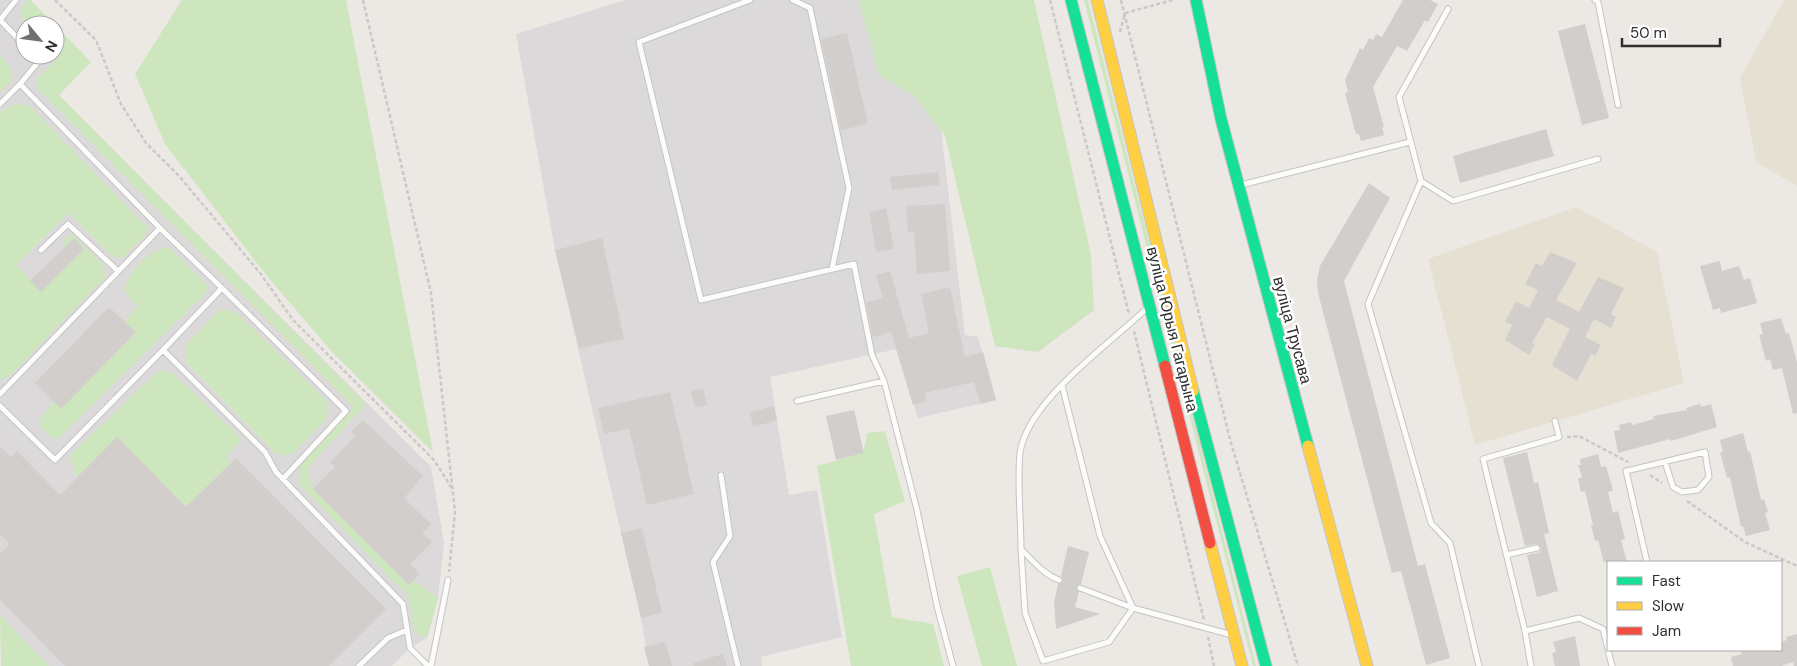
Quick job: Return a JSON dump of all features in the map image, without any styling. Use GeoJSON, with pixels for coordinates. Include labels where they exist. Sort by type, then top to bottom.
{"type":"FeatureCollection","features":[{"type":"Feature","properties":{"kind":"main road","name":"вуліца Юрыя Гагарына"},"geometry":{"type":"LineString","coordinates":[[1071,0],[1242,666]]}},
{"type":"Feature","properties":{"kind":"main road","name":"вуліца Юрыя Гагарына"},"geometry":{"type":"LineString","coordinates":[[1097,0],[1171,307],[1266,666]]}},
{"type":"Feature","properties":{"kind":"main road","name":"вуліца Трусава"},"geometry":{"type":"LineString","coordinates":[[1196,0],[1221,119],[1367,666]]}},
{"type":"Feature","properties":{"kind":"lane"},"geometry":{"type":"LineString","coordinates":[[15,36],[0,20],[16,0]]}},
{"type":"Feature","properties":{"kind":"lane"},"geometry":{"type":"LineString","coordinates":[[750,0],[639,42],[701,300],[854,264],[872,355],[884,381],[917,510],[937,606],[953,666]]}},
{"type":"Feature","properties":{"kind":"lane"},"geometry":{"type":"LineString","coordinates":[[793,0],[810,8],[849,188],[832,269]]}},
{"type":"Feature","properties":{"kind":"lane"},"geometry":{"type":"LineString","coordinates":[[1595,0],[1598,2],[1618,105]]}},
{"type":"Feature","properties":{"kind":"lane"},"geometry":{"type":"LineString","coordinates":[[1448,9],[1400,97],[1421,180],[1368,304],[1431,523],[1450,543],[1479,666]]}},
{"type":"Feature","properties":{"kind":"lane"},"geometry":{"type":"LineString","coordinates":[[0,104],[20,84],[35,65]]}},
{"type":"Feature","properties":{"kind":"lane"},"geometry":{"type":"LineString","coordinates":[[20,84],[160,228],[346,411],[283,479]]}},
{"type":"Feature","properties":{"kind":"lane"},"geometry":{"type":"LineString","coordinates":[[1239,186],[1410,142]]}},
{"type":"Feature","properties":{"kind":"lane"},"geometry":{"type":"LineString","coordinates":[[1421,180],[1452,201],[1598,160]]}},
{"type":"Feature","properties":{"kind":"lane"},"geometry":{"type":"LineString","coordinates":[[41,250],[68,224],[118,271]]}},
{"type":"Feature","properties":{"kind":"lane"},"geometry":{"type":"LineString","coordinates":[[0,394],[160,228]]}},
{"type":"Feature","properties":{"kind":"lane"},"geometry":{"type":"LineString","coordinates":[[0,406],[55,460],[222,288]]}},
{"type":"Feature","properties":{"kind":"lane"},"geometry":{"type":"LineString","coordinates":[[1133,608],[1108,642],[1043,661],[1024,613],[1020,452],[1027,433],[1037,416],[1062,385],[1098,350],[1150,305]]}},
{"type":"Feature","properties":{"kind":"lane"},"geometry":{"type":"LineString","coordinates":[[163,350],[265,452],[276,472],[403,604],[410,648],[430,666]]}},
{"type":"Feature","properties":{"kind":"lane"},"geometry":{"type":"LineString","coordinates":[[797,401],[884,381]]}},
{"type":"Feature","properties":{"kind":"lane"},"geometry":{"type":"LineString","coordinates":[[1062,385],[1100,536],[1133,608]]}},
{"type":"Feature","properties":{"kind":"lane"},"geometry":{"type":"LineString","coordinates":[[1531,666],[1525,631],[1484,459],[1559,437],[1555,421]]}},
{"type":"Feature","properties":{"kind":"lane"},"geometry":{"type":"LineString","coordinates":[[1647,561],[1626,471],[1705,452],[1709,477],[1698,490],[1682,492],[1673,487],[1665,462]]}},
{"type":"Feature","properties":{"kind":"lane"},"geometry":{"type":"LineString","coordinates":[[721,475],[730,536],[714,562],[738,666]]}},
{"type":"Feature","properties":{"kind":"lane"},"geometry":{"type":"LineString","coordinates":[[1022,548],[1035,564],[1051,577],[1060,580]]}},
{"type":"Feature","properties":{"kind":"lane"},"geometry":{"type":"LineString","coordinates":[[1506,555],[1537,548]]}},
{"type":"Feature","properties":{"kind":"lane"},"geometry":{"type":"LineString","coordinates":[[430,666],[448,580]]}},
{"type":"Feature","properties":{"kind":"lane"},"geometry":{"type":"LineString","coordinates":[[1080,588],[1133,608],[1234,636]]}},
{"type":"Feature","properties":{"kind":"lane"},"geometry":{"type":"LineString","coordinates":[[1525,631],[1579,618],[1603,629],[1607,645]]}},
{"type":"Feature","properties":{"kind":"lane"},"geometry":{"type":"LineString","coordinates":[[359,666],[388,638],[407,630]]}},
{"type":"Feature","properties":{"kind":"lane"},"geometry":{"type":"LineString","coordinates":[[1608,651],[1612,666]]}},
{"type":"Feature","properties":{"kind":"path"},"geometry":{"type":"LineString","coordinates":[[55,0],[96,40],[121,104],[146,143],[179,176],[260,273],[294,320],[434,460],[453,490]]}},
{"type":"Feature","properties":{"kind":"path"},"geometry":{"type":"LineString","coordinates":[[363,0],[431,293],[455,512],[448,580]]}},
{"type":"Feature","properties":{"kind":"path"},"geometry":{"type":"LineString","coordinates":[[1121,0],[1231,443],[1298,666]]}},
{"type":"Feature","properties":{"kind":"path"},"geometry":{"type":"LineString","coordinates":[[1125,12],[1173,0]]}},
{"type":"Feature","properties":{"kind":"path"},"geometry":{"type":"LineString","coordinates":[[1119,36],[1125,12]]}},
{"type":"Feature","properties":{"kind":"shaded area"},"geometry":{"type":"Polygon","coordinates":[[[0,0],[30,0],[45,15],[15,15],[15,65],[57,65],[58,95],[431,467],[444,543],[438,598],[427,638],[410,648],[392,666],[49,666],[0,615],[0,0]]]}},
{"type":"Feature","properties":{"kind":"shaded area"},"geometry":{"type":"Polygon","coordinates":[[[625,0],[926,0],[965,335],[978,337],[996,400],[918,418],[897,349],[770,377],[789,495],[817,490],[842,637],[761,657],[762,666],[649,666],[641,618],[555,250],[516,34],[625,0]]]}},
{"type":"Feature","properties":{"kind":"shaded area"},"geometry":{"type":"Polygon","coordinates":[[[1784,0],[1797,0],[1797,186],[1756,162],[1740,78],[1784,0]]]}},
{"type":"Feature","properties":{"kind":"shaded area"},"geometry":{"type":"Polygon","coordinates":[[[1576,207],[1657,252],[1684,383],[1475,445],[1428,259],[1576,207]]]}},
{"type":"Feature","properties":{"kind":"green space"},"geometry":{"type":"Polygon","coordinates":[[[27,0],[30,0],[45,15],[21,15],[20,11],[27,0]]]}},
{"type":"Feature","properties":{"kind":"green space"},"geometry":{"type":"Polygon","coordinates":[[[182,0],[346,0],[433,452],[332,352],[267,276],[165,144],[135,74],[182,0]]]}},
{"type":"Feature","properties":{"kind":"green space"},"geometry":{"type":"Polygon","coordinates":[[[859,0],[1034,0],[1091,255],[1094,310],[1038,352],[995,346],[945,136],[915,97],[879,75],[859,0]]]}},
{"type":"Feature","properties":{"kind":"green space"},"geometry":{"type":"Polygon","coordinates":[[[1084,0],[1088,0],[1256,666],[1253,666],[1084,0]]]}},
{"type":"Feature","properties":{"kind":"green space"},"geometry":{"type":"Polygon","coordinates":[[[65,35],[91,62],[59,95],[366,404],[307,469],[313,489],[409,585],[414,580],[438,598],[427,638],[414,633],[411,608],[406,594],[300,485],[300,466],[353,407],[38,89],[38,78],[50,65],[65,65],[65,35]]]}},
{"type":"Feature","properties":{"kind":"green space"},"geometry":{"type":"Polygon","coordinates":[[[0,55],[12,69],[11,82],[0,92],[0,55]]]}},
{"type":"Feature","properties":{"kind":"green space"},"geometry":{"type":"Polygon","coordinates":[[[18,104],[30,106],[147,227],[146,235],[122,258],[113,257],[69,213],[16,265],[41,291],[84,250],[74,239],[64,248],[63,239],[73,234],[104,266],[106,276],[10,376],[0,380],[0,113],[5,108],[18,104]]]}},
{"type":"Feature","properties":{"kind":"green space"},"geometry":{"type":"Polygon","coordinates":[[[169,247],[206,284],[209,290],[61,436],[52,439],[39,425],[44,415],[66,390],[135,332],[124,321],[137,306],[124,291],[130,276],[147,257],[154,252],[169,247]]]}},
{"type":"Feature","properties":{"kind":"green space"},"geometry":{"type":"Polygon","coordinates":[[[224,309],[237,313],[324,398],[329,409],[326,419],[293,454],[281,455],[274,452],[186,363],[186,345],[217,312],[224,309]]]}},
{"type":"Feature","properties":{"kind":"green space"},"geometry":{"type":"Polygon","coordinates":[[[163,370],[172,372],[242,439],[226,457],[231,463],[186,507],[117,437],[77,478],[69,456],[156,373],[163,370]]]}},
{"type":"Feature","properties":{"kind":"green space"},"geometry":{"type":"Polygon","coordinates":[[[885,431],[905,501],[874,514],[892,617],[933,624],[944,666],[851,666],[817,466],[863,453],[867,433],[885,431]]]}},
{"type":"Feature","properties":{"kind":"green space"},"geometry":{"type":"Polygon","coordinates":[[[990,567],[1017,666],[982,666],[957,576],[990,567]]]}},
{"type":"Feature","properties":{"kind":"green space"},"geometry":{"type":"Polygon","coordinates":[[[0,615],[49,666],[1,666],[0,615]]]}},
{"type":"Feature","properties":{"kind":"building"},"geometry":{"type":"Polygon","coordinates":[[[1403,0],[1430,0],[1438,4],[1428,22],[1425,20],[1407,51],[1397,46],[1373,87],[1384,127],[1382,127],[1384,135],[1361,141],[1359,134],[1356,134],[1345,93],[1348,92],[1345,80],[1360,48],[1363,50],[1369,38],[1373,40],[1376,34],[1382,37],[1403,0]]]}},
{"type":"Feature","properties":{"kind":"building"},"geometry":{"type":"Polygon","coordinates":[[[1585,24],[1609,118],[1582,125],[1558,31],[1585,24]]]}},
{"type":"Feature","properties":{"kind":"building"},"geometry":{"type":"Polygon","coordinates":[[[847,33],[868,124],[841,130],[821,39],[847,33]]]}},
{"type":"Feature","properties":{"kind":"building"},"geometry":{"type":"Polygon","coordinates":[[[1546,129],[1554,156],[1460,183],[1453,156],[1546,129]]]}},
{"type":"Feature","properties":{"kind":"building"},"geometry":{"type":"Polygon","coordinates":[[[938,172],[940,185],[892,190],[890,177],[938,172]]]}},
{"type":"Feature","properties":{"kind":"building"},"geometry":{"type":"Polygon","coordinates":[[[1369,183],[1390,198],[1344,281],[1418,566],[1425,564],[1450,658],[1426,665],[1401,571],[1392,573],[1318,293],[1317,279],[1320,266],[1369,183]]]}},
{"type":"Feature","properties":{"kind":"building"},"geometry":{"type":"Polygon","coordinates":[[[945,204],[950,271],[917,274],[914,232],[908,232],[906,206],[945,204]]]}},
{"type":"Feature","properties":{"kind":"building"},"geometry":{"type":"Polygon","coordinates":[[[886,208],[894,249],[876,252],[869,212],[886,208]]]}},
{"type":"Feature","properties":{"kind":"building"},"geometry":{"type":"Polygon","coordinates":[[[74,238],[84,249],[41,292],[30,281],[74,238]]]}},
{"type":"Feature","properties":{"kind":"building"},"geometry":{"type":"Polygon","coordinates":[[[602,238],[624,339],[579,348],[555,250],[602,238]]]}},
{"type":"Feature","properties":{"kind":"building"},"geometry":{"type":"Polygon","coordinates":[[[1550,252],[1577,263],[1556,300],[1579,312],[1598,277],[1624,288],[1611,314],[1616,317],[1611,328],[1594,319],[1585,337],[1601,345],[1595,356],[1591,354],[1577,381],[1552,365],[1570,329],[1547,317],[1532,343],[1535,344],[1529,355],[1505,340],[1512,325],[1505,322],[1516,301],[1529,308],[1538,290],[1525,284],[1536,263],[1542,266],[1550,252]]]}},
{"type":"Feature","properties":{"kind":"building"},"geometry":{"type":"Polygon","coordinates":[[[1720,261],[1722,271],[1739,266],[1744,280],[1750,278],[1757,303],[1721,313],[1720,308],[1713,310],[1700,266],[1720,261]]]}},
{"type":"Feature","properties":{"kind":"building"},"geometry":{"type":"Polygon","coordinates":[[[890,271],[909,338],[929,333],[921,294],[950,287],[965,357],[983,352],[996,400],[981,404],[974,382],[925,393],[927,401],[913,405],[891,332],[873,337],[866,302],[883,298],[876,275],[890,271]]]}},
{"type":"Feature","properties":{"kind":"building"},"geometry":{"type":"Polygon","coordinates":[[[109,307],[136,332],[61,409],[35,383],[109,307]]]}},
{"type":"Feature","properties":{"kind":"building"},"geometry":{"type":"Polygon","coordinates":[[[1781,318],[1786,334],[1789,333],[1797,362],[1797,413],[1793,414],[1782,368],[1773,370],[1770,359],[1766,361],[1759,335],[1763,334],[1760,323],[1781,318]]]}},
{"type":"Feature","properties":{"kind":"building"},"geometry":{"type":"Polygon","coordinates":[[[703,388],[707,405],[695,407],[691,391],[703,388]]]}},
{"type":"Feature","properties":{"kind":"building"},"geometry":{"type":"Polygon","coordinates":[[[670,392],[694,494],[647,505],[629,428],[604,434],[598,408],[670,392]]]}},
{"type":"Feature","properties":{"kind":"building"},"geometry":{"type":"Polygon","coordinates":[[[1700,404],[1701,407],[1711,404],[1717,427],[1671,441],[1670,439],[1618,453],[1614,431],[1620,430],[1619,425],[1631,422],[1632,425],[1654,419],[1653,416],[1687,410],[1686,408],[1700,404]]]}},
{"type":"Feature","properties":{"kind":"building"},"geometry":{"type":"Polygon","coordinates":[[[774,406],[777,420],[753,427],[750,412],[774,406]]]}},
{"type":"Feature","properties":{"kind":"building"},"geometry":{"type":"Polygon","coordinates":[[[854,410],[864,453],[836,460],[826,416],[854,410]]]}},
{"type":"Feature","properties":{"kind":"building"},"geometry":{"type":"Polygon","coordinates":[[[363,420],[423,476],[404,498],[431,524],[422,533],[432,542],[410,564],[420,574],[409,585],[313,489],[335,467],[330,462],[355,436],[351,432],[363,420]]]}},
{"type":"Feature","properties":{"kind":"building"},"geometry":{"type":"Polygon","coordinates":[[[1743,433],[1748,452],[1750,451],[1761,500],[1764,499],[1768,512],[1765,513],[1770,530],[1746,536],[1743,526],[1741,527],[1730,477],[1727,478],[1720,452],[1723,452],[1720,440],[1743,433]]]}},
{"type":"Feature","properties":{"kind":"building"},"geometry":{"type":"Polygon","coordinates":[[[117,437],[186,507],[236,458],[386,609],[329,666],[65,666],[0,600],[0,554],[10,544],[0,534],[0,446],[11,457],[17,451],[60,495],[117,437]]]}},
{"type":"Feature","properties":{"kind":"building"},"geometry":{"type":"Polygon","coordinates":[[[1527,452],[1534,483],[1538,482],[1549,533],[1544,534],[1558,591],[1537,597],[1527,555],[1540,552],[1541,547],[1537,544],[1525,546],[1503,458],[1527,452]]]}},
{"type":"Feature","properties":{"kind":"building"},"geometry":{"type":"Polygon","coordinates":[[[1598,454],[1601,467],[1606,466],[1613,490],[1608,492],[1613,513],[1618,511],[1625,539],[1621,540],[1627,561],[1604,562],[1598,540],[1595,541],[1585,491],[1581,492],[1578,479],[1582,477],[1578,465],[1581,465],[1580,459],[1598,454]]]}},
{"type":"Feature","properties":{"kind":"building"},"geometry":{"type":"Polygon","coordinates":[[[642,528],[662,613],[641,618],[621,533],[642,528]]]}},
{"type":"Feature","properties":{"kind":"building"},"geometry":{"type":"Polygon","coordinates":[[[1068,546],[1089,552],[1081,584],[1076,587],[1079,592],[1075,607],[1100,614],[1056,629],[1054,602],[1058,584],[1063,581],[1061,576],[1068,546]]]}},
{"type":"Feature","properties":{"kind":"building"},"geometry":{"type":"Polygon","coordinates":[[[1797,634],[1797,666],[1794,666],[1793,662],[1781,666],[1733,666],[1731,657],[1742,654],[1740,651],[1782,651],[1782,642],[1787,640],[1786,637],[1797,634]]]}},
{"type":"Feature","properties":{"kind":"building"},"geometry":{"type":"Polygon","coordinates":[[[1575,636],[1580,666],[1555,666],[1552,653],[1556,652],[1553,642],[1575,636]]]}},
{"type":"Feature","properties":{"kind":"building"},"geometry":{"type":"Polygon","coordinates":[[[665,642],[672,666],[649,666],[644,647],[665,642]]]}},
{"type":"Feature","properties":{"kind":"building"},"geometry":{"type":"Polygon","coordinates":[[[723,654],[727,666],[694,666],[693,663],[723,654]]]}},
{"type":"Feature","properties":{"kind":"traffic: fast"},"geometry":{"type":"LineString","coordinates":[[1071,0],[1165,366]]}},
{"type":"Feature","properties":{"kind":"traffic: fast"},"geometry":{"type":"LineString","coordinates":[[1196,0],[1221,119],[1308,446]]}},
{"type":"Feature","properties":{"kind":"traffic: fast"},"geometry":{"type":"LineString","coordinates":[[1193,391],[1266,666]]}},
{"type":"Feature","properties":{"kind":"traffic: slow"},"geometry":{"type":"LineString","coordinates":[[1097,0],[1193,391]]}},
{"type":"Feature","properties":{"kind":"traffic: slow"},"geometry":{"type":"LineString","coordinates":[[1308,446],[1367,666]]}},
{"type":"Feature","properties":{"kind":"traffic: slow"},"geometry":{"type":"LineString","coordinates":[[1210,543],[1242,666]]}},
{"type":"Feature","properties":{"kind":"traffic: jam"},"geometry":{"type":"LineString","coordinates":[[1165,366],[1210,543]]}}]}
